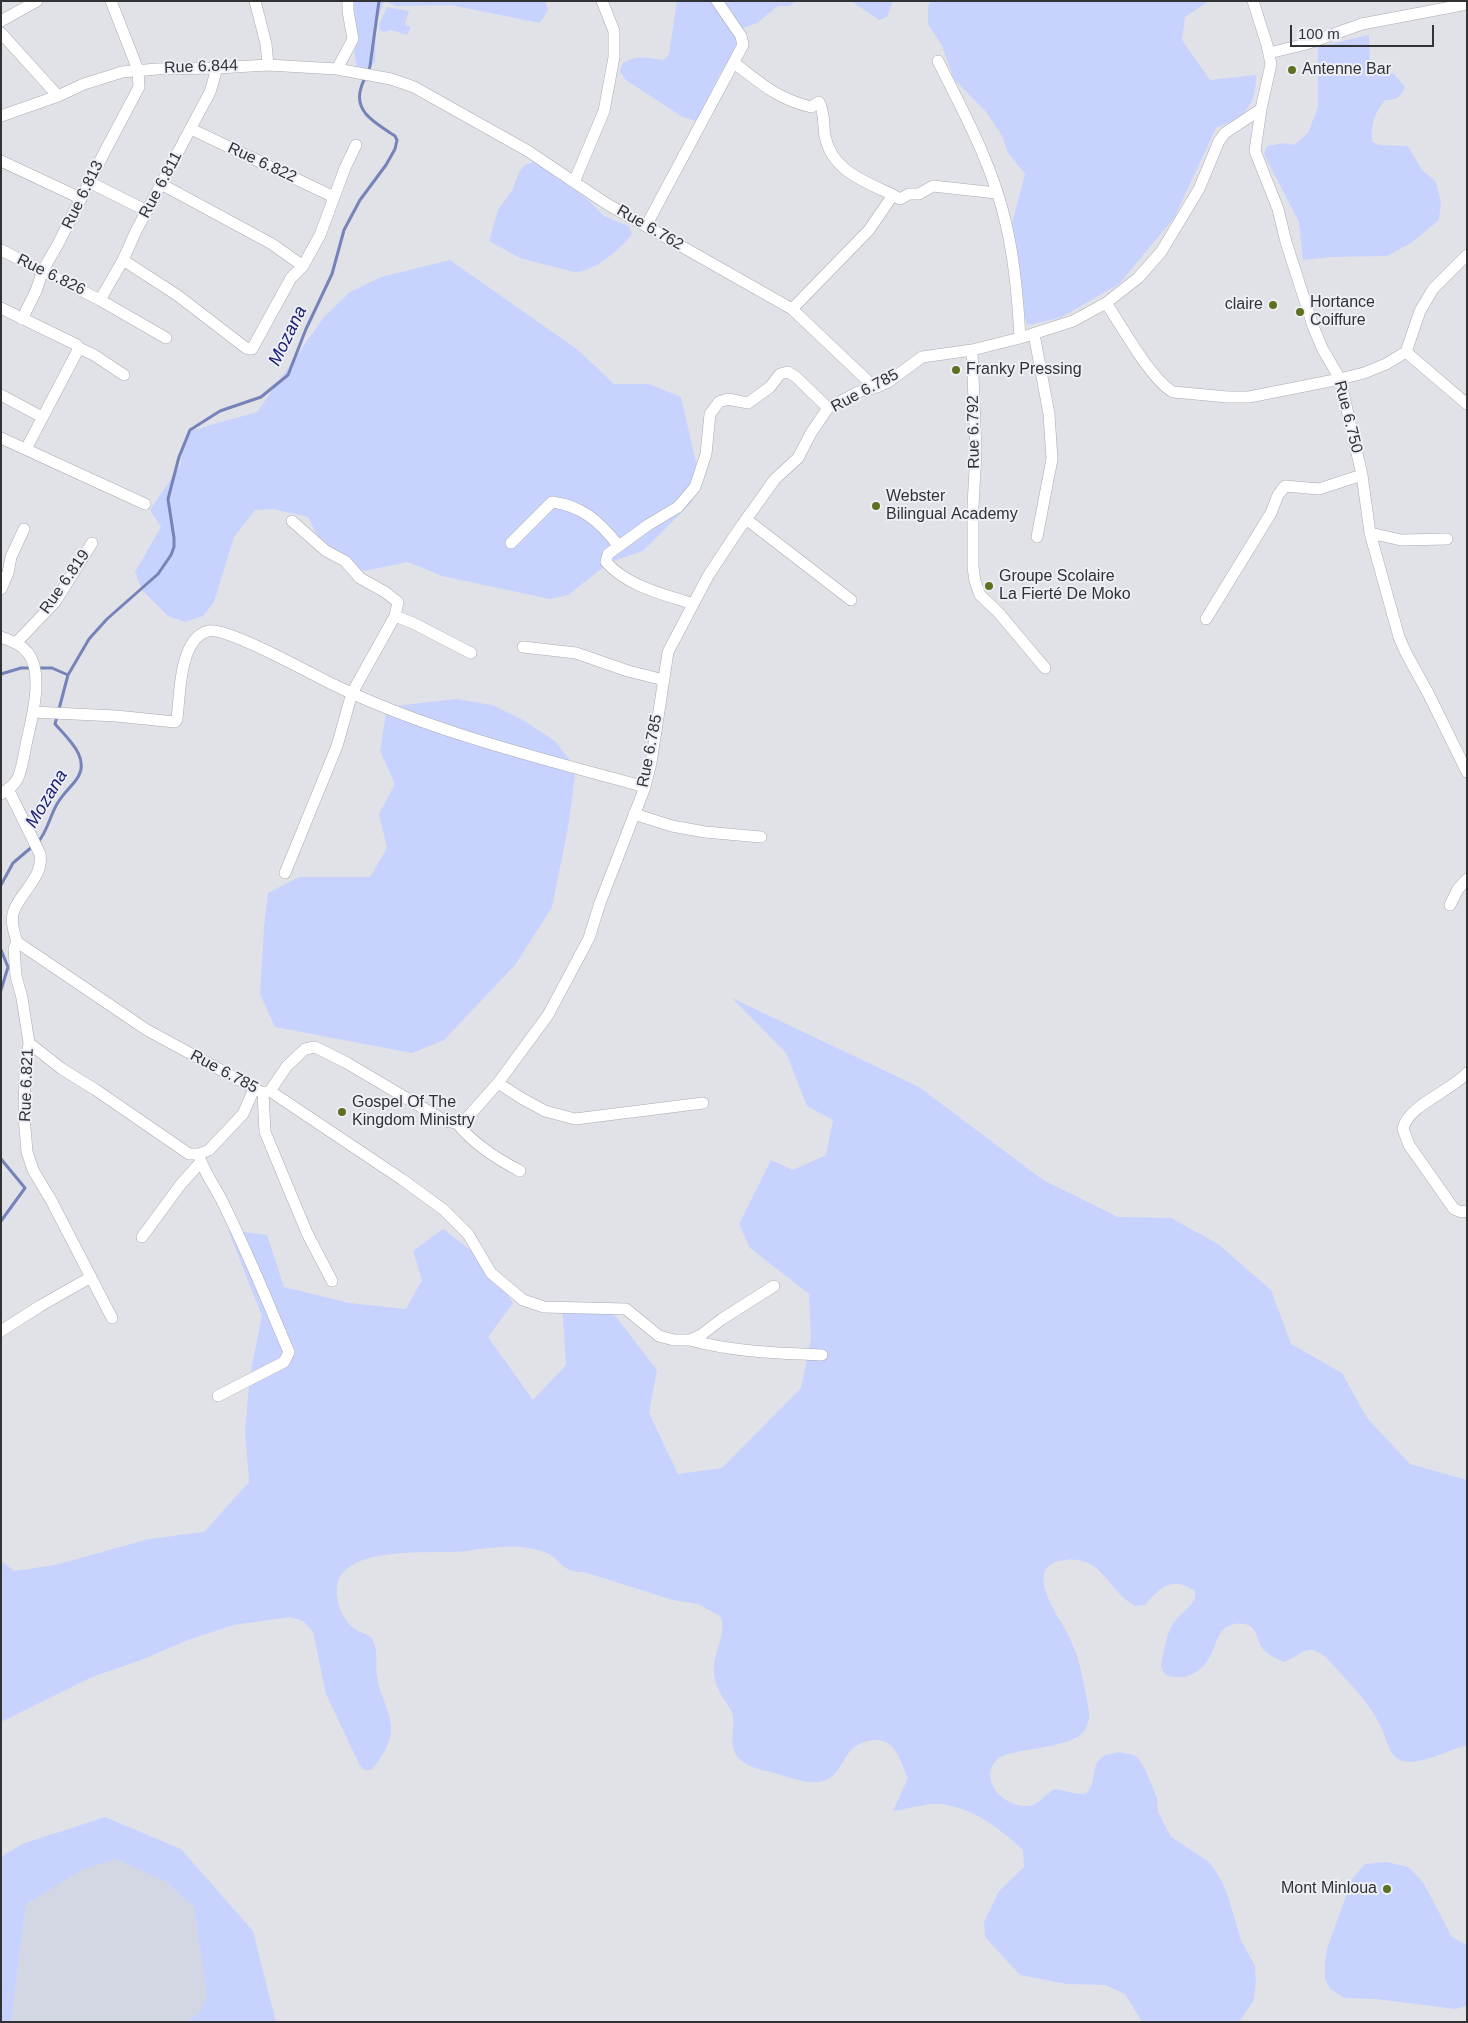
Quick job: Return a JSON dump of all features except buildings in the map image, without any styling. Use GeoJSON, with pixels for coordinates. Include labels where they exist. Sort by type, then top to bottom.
{"type":"FeatureCollection","features":[{"type":"Feature","properties":{"kind":"street"},"geometry":{"type":"LineString","coordinates":[[1,21],[37,1]]}},
{"type":"Feature","properties":{"kind":"street"},"geometry":{"type":"LineString","coordinates":[[111,1],[138,70]]}},
{"type":"Feature","properties":{"kind":"street"},"geometry":{"type":"LineString","coordinates":[[255,1],[266,44],[268,65]]}},
{"type":"Feature","properties":{"kind":"street"},"geometry":{"type":"LineString","coordinates":[[337,69],[352,39],[348,1]]}},
{"type":"Feature","properties":{"kind":"street"},"geometry":{"type":"LineString","coordinates":[[574,182],[604,111],[614,56],[614,31],[602,1]]}},
{"type":"Feature","properties":{"kind":"street"},"geometry":{"type":"LineString","coordinates":[[646,226],[743,45],[741,36],[717,1]]}},
{"type":"Feature","properties":{"kind":"street","name":"Rue 6.750"},"geometry":{"type":"LineString","coordinates":[[1253,1],[1269,53],[1269,75],[1260,109],[1255,151],[1278,209],[1291,260],[1313,326],[1322,348],[1340,379],[1362,475],[1370,533],[1399,637],[1467,772]]}},
{"type":"Feature","properties":{"kind":"street"},"geometry":{"type":"LineString","coordinates":[[1269,53],[1306,44],[1362,24],[1467,4]]}},
{"type":"Feature","properties":{"kind":"street"},"geometry":{"type":"LineString","coordinates":[[1,33],[58,96]]}},
{"type":"Feature","properties":{"kind":"street"},"geometry":{"type":"LineString","coordinates":[[938,61],[987,165],[1006,223],[1017,282],[1020,338]]}},
{"type":"Feature","properties":{"kind":"street"},"geometry":{"type":"LineString","coordinates":[[734,63],[774,94],[792,102],[812,107],[819,102],[829,152],[836,163],[851,174],[900,199],[909,194],[919,194],[933,186],[996,193]]}},
{"type":"Feature","properties":{"kind":"street","name":"Rue 6.844"},"geometry":{"type":"LineString","coordinates":[[1,116],[58,96],[84,84],[122,72],[268,65],[337,69]]}},
{"type":"Feature","properties":{"kind":"street","name":"Rue 6.811"},"geometry":{"type":"LineString","coordinates":[[100,300],[123,260],[210,92],[217,68]]}},
{"type":"Feature","properties":{"kind":"street","name":"Rue 6.762"},"geometry":{"type":"LineString","coordinates":[[337,69],[391,79],[414,87],[528,151],[646,226],[792,309],[870,383],[877,387]]}},
{"type":"Feature","properties":{"kind":"street","name":"Rue 6.813"},"geometry":{"type":"LineString","coordinates":[[22,319],[36,291],[43,270],[140,87],[138,70]]}},
{"type":"Feature","properties":{"kind":"street","name":"Rue 6.785"},"geometry":{"type":"LineString","coordinates":[[17,942],[147,1030],[262,1091],[304,1049],[315,1047],[347,1063],[445,1121],[457,1122],[467,1118],[498,1083],[548,1015],[590,938],[600,903],[645,787],[651,763],[668,652],[692,604],[746,519],[775,479],[798,458],[811,433],[828,408],[858,392],[888,382],[922,357],[972,350],[1034,334],[1072,321],[1106,303],[1138,278],[1161,252],[1199,189],[1218,141],[1225,133],[1260,109]]}},
{"type":"Feature","properties":{"kind":"street","name":"Rue 6.822"},"geometry":{"type":"LineString","coordinates":[[191,129],[334,197]]}},
{"type":"Feature","properties":{"kind":"street"},"geometry":{"type":"LineString","coordinates":[[123,260],[177,295],[249,350],[252,349],[291,278],[303,266],[320,235],[356,145]]}},
{"type":"Feature","properties":{"kind":"street"},"geometry":{"type":"LineString","coordinates":[[1,160],[80,198]]}},
{"type":"Feature","properties":{"kind":"street"},"geometry":{"type":"LineString","coordinates":[[89,182],[147,212]]}},
{"type":"Feature","properties":{"kind":"street"},"geometry":{"type":"LineString","coordinates":[[161,184],[272,244],[303,266]]}},
{"type":"Feature","properties":{"kind":"street"},"geometry":{"type":"LineString","coordinates":[[792,309],[869,230],[893,195]]}},
{"type":"Feature","properties":{"kind":"street","name":"Rue 6.826"},"geometry":{"type":"LineString","coordinates":[[1,250],[100,300],[166,338]]}},
{"type":"Feature","properties":{"kind":"street"},"geometry":{"type":"LineString","coordinates":[[1106,303],[1153,374],[1166,388],[1173,392],[1249,397],[1364,373],[1386,364],[1406,352],[1420,310],[1433,289],[1467,255]]}},
{"type":"Feature","properties":{"kind":"street"},"geometry":{"type":"LineString","coordinates":[[1,308],[77,345],[124,375]]}},
{"type":"Feature","properties":{"kind":"street"},"geometry":{"type":"LineString","coordinates":[[1034,334],[1051,423],[1052,459],[1037,537]]}},
{"type":"Feature","properties":{"kind":"street"},"geometry":{"type":"LineString","coordinates":[[26,449],[79,348]]}},
{"type":"Feature","properties":{"kind":"street","name":"Rue 6.792"},"geometry":{"type":"LineString","coordinates":[[972,350],[976,451],[973,506],[973,567],[975,581],[980,595],[998,612],[1045,668]]}},
{"type":"Feature","properties":{"kind":"street"},"geometry":{"type":"LineString","coordinates":[[1406,352],[1467,404]]}},
{"type":"Feature","properties":{"kind":"street"},"geometry":{"type":"LineString","coordinates":[[692,604],[630,580],[606,562],[608,554],[618,545],[678,507],[695,487],[706,454],[710,414],[719,402],[728,399],[748,403],[770,387],[780,374],[788,372],[796,377],[828,408]]}},
{"type":"Feature","properties":{"kind":"street"},"geometry":{"type":"LineString","coordinates":[[1,395],[42,416]]}},
{"type":"Feature","properties":{"kind":"street"},"geometry":{"type":"LineString","coordinates":[[1,438],[145,504]]}},
{"type":"Feature","properties":{"kind":"street"},"geometry":{"type":"LineString","coordinates":[[1206,619],[1271,513],[1278,495],[1285,486],[1319,489],[1362,475]]}},
{"type":"Feature","properties":{"kind":"street"},"geometry":{"type":"LineString","coordinates":[[511,543],[552,502],[570,505],[584,512],[606,529],[618,545]]}},
{"type":"Feature","properties":{"kind":"street"},"geometry":{"type":"LineString","coordinates":[[746,519],[852,600]]}},
{"type":"Feature","properties":{"kind":"street"},"geometry":{"type":"LineString","coordinates":[[286,873],[337,746],[352,693],[395,616],[398,602],[385,592],[360,578],[345,562],[326,550],[292,521]]}},
{"type":"Feature","properties":{"kind":"street"},"geometry":{"type":"LineString","coordinates":[[1,589],[8,573],[11,557],[24,529]]}},
{"type":"Feature","properties":{"kind":"street"},"geometry":{"type":"LineString","coordinates":[[1370,533],[1402,540],[1446,539]]}},
{"type":"Feature","properties":{"kind":"street","name":"Rue 6.819"},"geometry":{"type":"LineString","coordinates":[[16,643],[55,602],[92,543]]}},
{"type":"Feature","properties":{"kind":"street"},"geometry":{"type":"LineString","coordinates":[[395,616],[413,623],[471,653]]}},
{"type":"Feature","properties":{"kind":"street"},"geometry":{"type":"LineString","coordinates":[[33,712],[116,716],[175,722],[177,720],[183,669],[189,646],[200,635],[209,631],[239,638],[352,693],[455,733],[645,787]]}},
{"type":"Feature","properties":{"kind":"street"},"geometry":{"type":"LineString","coordinates":[[1,637],[16,643],[29,654],[35,687],[33,712],[22,765],[14,784],[5,792]]}},
{"type":"Feature","properties":{"kind":"street"},"geometry":{"type":"LineString","coordinates":[[523,647],[535,650],[576,653],[628,671],[664,680]]}},
{"type":"Feature","properties":{"kind":"street","name":"Rue 6.821"},"geometry":{"type":"LineString","coordinates":[[5,792],[40,854],[42,863],[13,911],[12,927],[17,942],[14,949],[16,976],[22,998],[29,1043],[25,1070],[24,1116],[27,1152],[33,1170],[51,1200],[112,1318]]}},
{"type":"Feature","properties":{"kind":"street"},"geometry":{"type":"LineString","coordinates":[[634,814],[672,826],[705,832],[761,837]]}},
{"type":"Feature","properties":{"kind":"street"},"geometry":{"type":"LineString","coordinates":[[1450,905],[1458,890],[1467,879]]}},
{"type":"Feature","properties":{"kind":"street"},"geometry":{"type":"LineString","coordinates":[[29,1043],[62,1069],[189,1154],[200,1158],[225,1205],[289,1352],[284,1362],[218,1396]]}},
{"type":"Feature","properties":{"kind":"street"},"geometry":{"type":"LineString","coordinates":[[1467,1073],[1459,1082],[1407,1118],[1403,1129],[1409,1145],[1454,1209],[1461,1212],[1467,1211]]}},
{"type":"Feature","properties":{"kind":"street"},"geometry":{"type":"LineString","coordinates":[[498,1083],[520,1098],[545,1111],[575,1119],[703,1103]]}},
{"type":"Feature","properties":{"kind":"street"},"geometry":{"type":"LineString","coordinates":[[142,1237],[200,1158],[243,1114],[262,1091]]}},
{"type":"Feature","properties":{"kind":"street"},"geometry":{"type":"LineString","coordinates":[[262,1091],[265,1132],[307,1233],[332,1281]]}},
{"type":"Feature","properties":{"kind":"street"},"geometry":{"type":"LineString","coordinates":[[262,1091],[403,1180],[444,1210],[468,1234],[491,1273],[523,1300],[544,1307],[626,1309],[659,1336],[674,1340],[690,1340],[711,1346],[738,1350],[822,1355]]}},
{"type":"Feature","properties":{"kind":"street"},"geometry":{"type":"LineString","coordinates":[[457,1122],[465,1134],[498,1159],[520,1171]]}},
{"type":"Feature","properties":{"kind":"street"},"geometry":{"type":"LineString","coordinates":[[1,1331],[40,1306],[92,1278]]}},
{"type":"Feature","properties":{"kind":"street"},"geometry":{"type":"LineString","coordinates":[[690,1340],[701,1335],[722,1319],[774,1286]]}},
{"type":"Feature","properties":{"kind":"shaded area"},"geometry":{"type":"Polygon","coordinates":[[[353,1],[384,1],[376,22],[375,62],[368,68],[357,69],[353,1]]]}},
{"type":"Feature","properties":{"kind":"shaded area"},"geometry":{"type":"Polygon","coordinates":[[[384,1],[545,1],[548,10],[540,23],[451,5],[396,6],[384,1]]]}},
{"type":"Feature","properties":{"kind":"shaded area"},"geometry":{"type":"Polygon","coordinates":[[[677,1],[796,1],[789,6],[778,6],[757,23],[741,29],[730,62],[719,75],[697,122],[681,116],[626,80],[620,72],[622,64],[632,59],[664,60],[669,54],[677,1]]]}},
{"type":"Feature","properties":{"kind":"shaded area"},"geometry":{"type":"Polygon","coordinates":[[[851,1],[893,1],[887,17],[879,20],[851,1]]]}},
{"type":"Feature","properties":{"kind":"shaded area"},"geometry":{"type":"Polygon","coordinates":[[[931,1],[1209,1],[1185,17],[1182,40],[1210,80],[1256,75],[1254,95],[1251,103],[1234,120],[1216,128],[1174,218],[1119,284],[1060,318],[1027,325],[1021,299],[1012,223],[1025,174],[1008,153],[1002,136],[987,113],[954,79],[942,46],[928,24],[928,6],[931,1]]]}},
{"type":"Feature","properties":{"kind":"shaded area"},"geometry":{"type":"Polygon","coordinates":[[[387,7],[409,11],[405,24],[411,27],[407,35],[391,30],[385,32],[380,30],[379,25],[387,7]]]}},
{"type":"Feature","properties":{"kind":"shaded area"},"geometry":{"type":"Polygon","coordinates":[[[1369,35],[1370,67],[1394,74],[1405,87],[1397,98],[1385,100],[1378,110],[1373,124],[1372,141],[1379,145],[1408,146],[1422,170],[1436,182],[1441,202],[1439,220],[1411,243],[1387,256],[1331,257],[1303,260],[1299,222],[1264,154],[1267,146],[1285,143],[1294,145],[1308,133],[1318,107],[1318,47],[1369,35]]]}},
{"type":"Feature","properties":{"kind":"shaded area"},"geometry":{"type":"Polygon","coordinates":[[[534,162],[586,198],[604,216],[629,226],[632,234],[606,259],[590,268],[574,272],[520,258],[489,241],[498,210],[513,189],[519,172],[525,165],[534,162]]]}},
{"type":"Feature","properties":{"kind":"shaded area"},"geometry":{"type":"Polygon","coordinates":[[[450,260],[578,350],[614,384],[649,384],[681,397],[697,467],[692,502],[643,551],[610,562],[568,595],[550,599],[442,576],[408,562],[354,573],[324,549],[308,517],[273,509],[255,510],[234,537],[214,602],[203,616],[185,622],[168,616],[142,590],[135,572],[161,527],[150,510],[181,464],[182,446],[190,431],[257,412],[324,317],[350,292],[381,277],[450,260]]]}},
{"type":"Feature","properties":{"kind":"shaded area"},"geometry":{"type":"Polygon","coordinates":[[[456,699],[492,705],[523,720],[555,741],[576,768],[568,828],[552,907],[515,965],[444,1040],[412,1053],[275,1027],[260,994],[268,893],[299,877],[370,877],[387,848],[379,814],[395,784],[380,751],[387,707],[456,699]]]}},
{"type":"Feature","properties":{"kind":"shaded area"},"geometry":{"type":"Polygon","coordinates":[[[732,998],[919,1087],[1043,1180],[1118,1217],[1171,1218],[1218,1244],[1271,1290],[1291,1344],[1342,1373],[1367,1418],[1410,1464],[1467,1480],[1467,1745],[1418,1761],[1403,1761],[1394,1756],[1370,1708],[1326,1657],[1313,1650],[1308,1650],[1284,1662],[1264,1650],[1249,1625],[1241,1623],[1226,1627],[1218,1637],[1204,1666],[1194,1673],[1181,1677],[1165,1674],[1161,1666],[1168,1635],[1176,1620],[1192,1604],[1195,1596],[1195,1591],[1187,1586],[1173,1584],[1167,1586],[1155,1593],[1145,1605],[1136,1606],[1117,1591],[1103,1574],[1086,1562],[1074,1559],[1059,1561],[1049,1566],[1044,1573],[1046,1592],[1078,1658],[1089,1708],[1088,1722],[1084,1731],[1068,1741],[1007,1754],[998,1758],[992,1766],[990,1775],[992,1783],[996,1791],[1010,1802],[1029,1806],[1055,1789],[1087,1793],[1092,1784],[1096,1764],[1105,1755],[1119,1752],[1133,1755],[1139,1759],[1157,1798],[1158,1812],[1171,1837],[1208,1861],[1219,1876],[1227,1893],[1241,1940],[1255,1966],[1254,2000],[1239,2022],[1142,2022],[1125,1994],[1105,1985],[1067,1984],[1020,1975],[985,1937],[984,1922],[999,1891],[1024,1867],[1023,1850],[1014,1842],[985,1820],[963,1809],[929,1804],[893,1811],[908,1778],[896,1752],[881,1740],[873,1740],[855,1747],[849,1752],[832,1776],[820,1782],[806,1782],[756,1768],[741,1761],[733,1749],[733,1716],[715,1679],[714,1665],[722,1632],[720,1616],[698,1604],[673,1600],[584,1572],[572,1571],[564,1567],[549,1554],[529,1548],[508,1547],[453,1552],[393,1554],[373,1557],[356,1563],[343,1572],[337,1586],[337,1598],[347,1621],[357,1630],[369,1636],[375,1644],[378,1683],[390,1719],[390,1738],[386,1748],[371,1770],[365,1770],[360,1766],[326,1694],[313,1632],[303,1621],[290,1617],[234,1625],[188,1640],[141,1660],[92,1677],[1,1722],[1,1561],[14,1571],[55,1565],[149,1539],[204,1532],[249,1482],[245,1431],[250,1375],[262,1316],[228,1230],[267,1235],[284,1287],[349,1303],[406,1309],[422,1280],[413,1251],[443,1229],[486,1262],[513,1303],[488,1337],[533,1400],[566,1365],[562,1303],[610,1309],[657,1370],[649,1413],[678,1474],[722,1468],[801,1388],[811,1339],[809,1294],[750,1248],[739,1224],[771,1160],[793,1170],[826,1155],[833,1120],[807,1106],[786,1053],[732,998]]]}},
{"type":"Feature","properties":{"kind":"shaded area"},"geometry":{"type":"Polygon","coordinates":[[[105,1817],[181,1849],[253,1931],[276,2022],[186,2022],[200,2012],[207,1995],[194,1907],[166,1882],[116,1859],[82,1870],[26,1904],[11,2022],[1,2022],[1,1857],[22,1844],[105,1817]]]}},
{"type":"Feature","properties":{"kind":"shaded area"},"geometry":{"type":"Polygon","coordinates":[[[116,1859],[166,1882],[194,1907],[208,1996],[200,2012],[186,2022],[11,2022],[26,1904],[82,1869],[116,1859]]]}},
{"type":"Feature","properties":{"kind":"shaded area"},"geometry":{"type":"Polygon","coordinates":[[[1387,1862],[1408,1867],[1423,1882],[1452,1937],[1467,1945],[1467,2006],[1455,2009],[1376,1999],[1345,1998],[1330,1989],[1325,1979],[1327,1949],[1352,1879],[1365,1864],[1387,1862]]]}},
{"type":"Feature","properties":{"kind":"waterway","name":"Mozana"},"geometry":{"type":"LineString","coordinates":[[38,842],[44,834],[57,804],[80,772],[80,757],[72,743],[55,724],[68,675],[89,639],[107,619],[158,574],[171,555],[174,547],[174,538],[168,499],[179,457],[190,430],[220,411],[261,397],[288,375],[306,329],[332,274],[344,230],[360,200],[386,165],[395,149],[397,140],[395,136],[369,117],[364,111],[359,97],[370,66],[379,1]]}},
{"type":"Feature","properties":{"kind":"waterway"},"geometry":{"type":"LineString","coordinates":[[1,674],[21,668],[32,668]]}},
{"type":"Feature","properties":{"kind":"waterway"},"geometry":{"type":"LineString","coordinates":[[38,668],[52,668],[68,675]]}},
{"type":"Feature","properties":{"kind":"waterway","name":"Mozana"},"geometry":{"type":"LineString","coordinates":[[1,885],[13,863],[33,846]]}},
{"type":"Feature","properties":{"kind":"waterway","name":"Mozana"},"geometry":{"type":"LineString","coordinates":[[1,950],[8,967],[1,990]]}},
{"type":"Feature","properties":{"kind":"waterway","name":"Mozana"},"geometry":{"type":"LineString","coordinates":[[1,1159],[25,1188],[1,1221]]}},
{"type":"Feature","properties":{"kind":"place","name":"Antenne Bar"},"geometry":{"type":"Point","coordinates":[1292,70]}},
{"type":"Feature","properties":{"kind":"place","name":"claire"},"geometry":{"type":"Point","coordinates":[1273,305]}},
{"type":"Feature","properties":{"kind":"place","name":"Hortance Coiffure"},"geometry":{"type":"Point","coordinates":[1300,312]}},
{"type":"Feature","properties":{"kind":"place","name":"Franky Pressing"},"geometry":{"type":"Point","coordinates":[956,370]}},
{"type":"Feature","properties":{"kind":"place","name":"Webster Bilingual Academy"},"geometry":{"type":"Point","coordinates":[876,506]}},
{"type":"Feature","properties":{"kind":"place","name":"Groupe Scolaire La Fierté De Moko"},"geometry":{"type":"Point","coordinates":[989,586]}},
{"type":"Feature","properties":{"kind":"place","name":"Gospel Of The Kingdom Ministry"},"geometry":{"type":"Point","coordinates":[342,1112]}},
{"type":"Feature","properties":{"kind":"place","name":"Mont Minloua"},"geometry":{"type":"Point","coordinates":[1387,1889]}}]}
